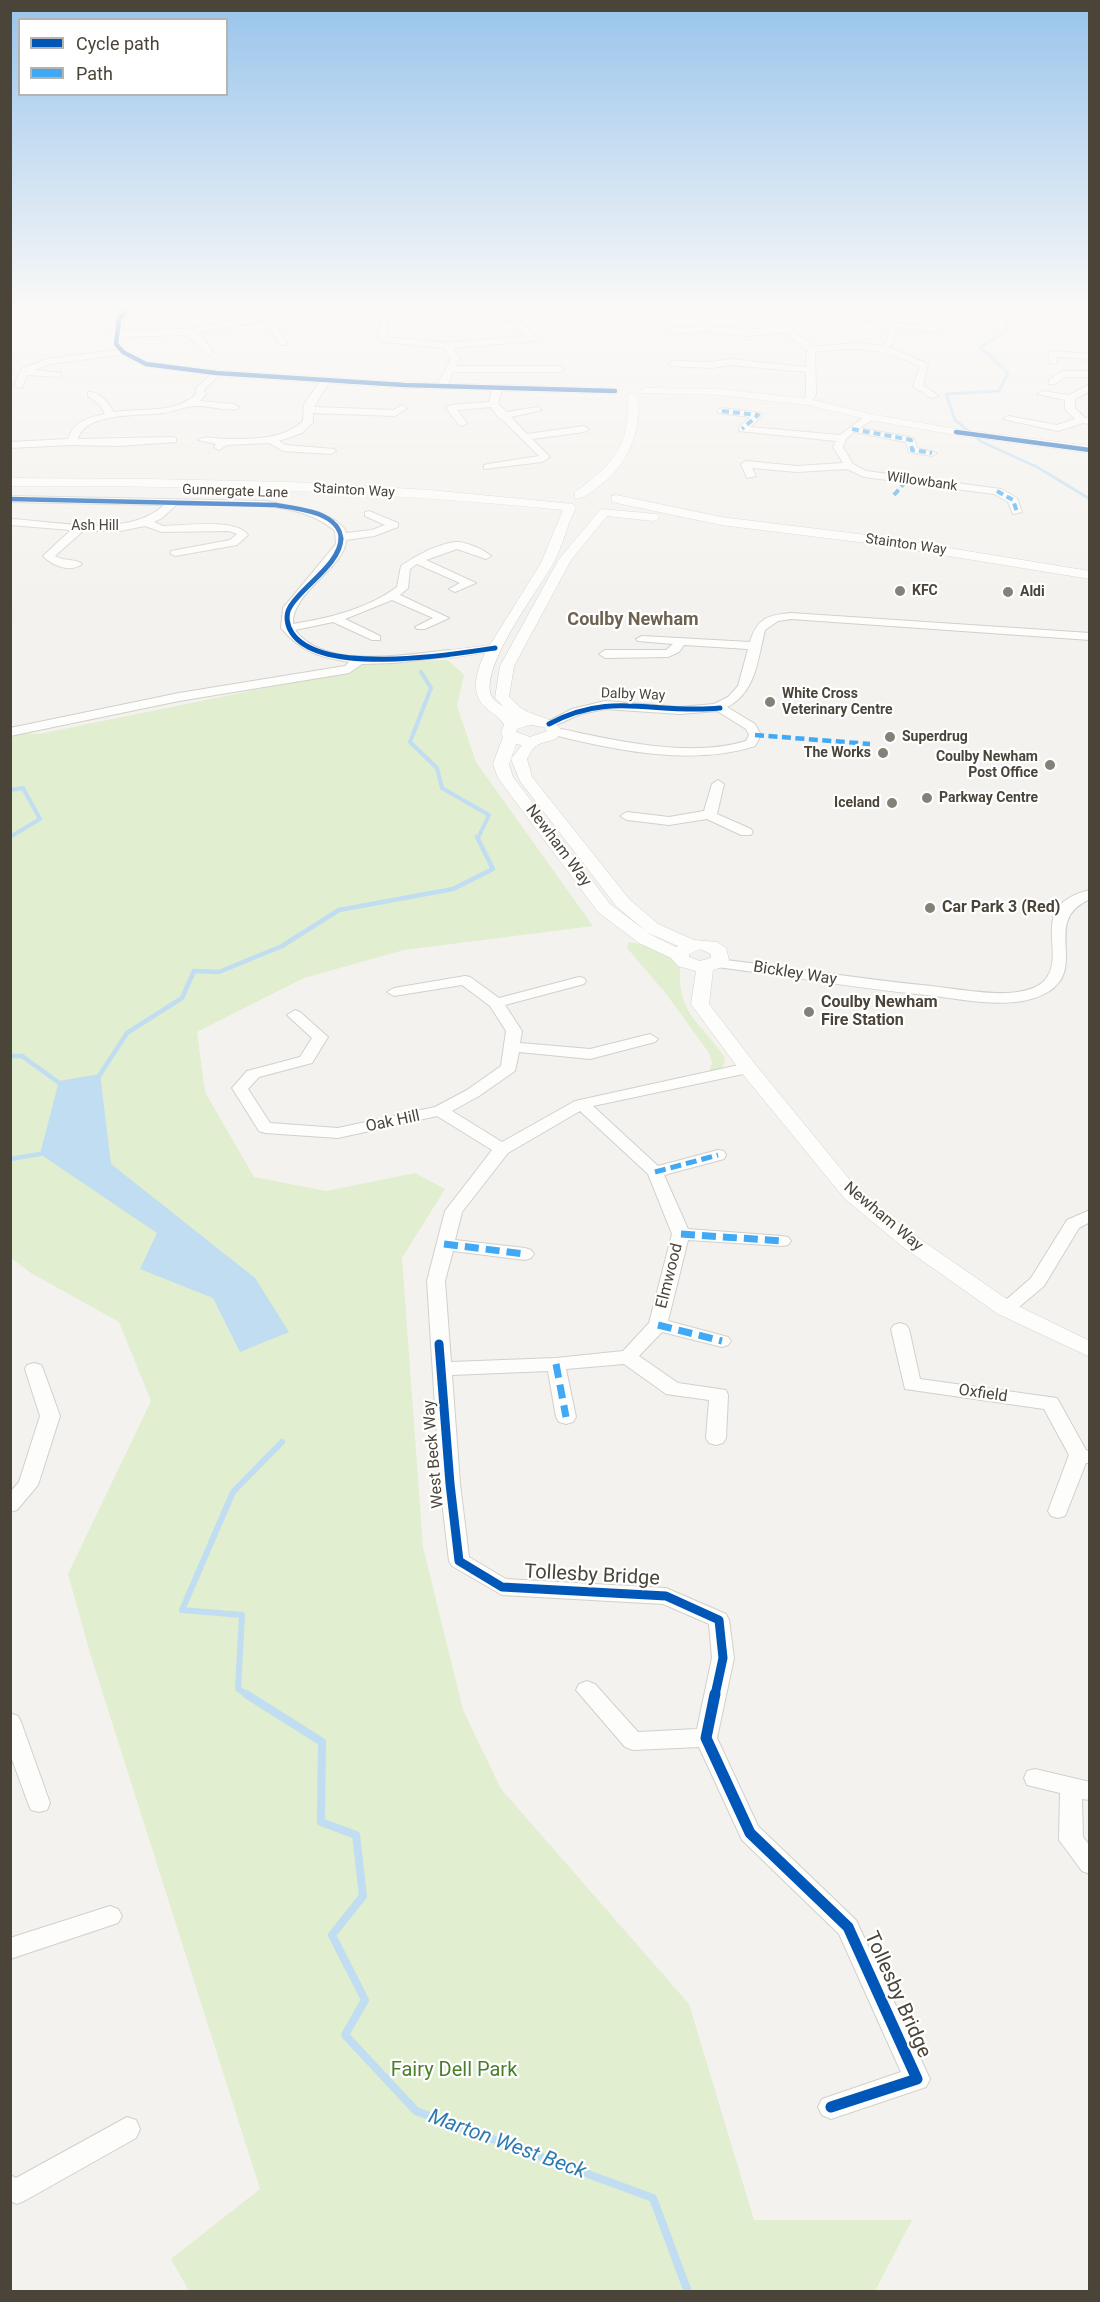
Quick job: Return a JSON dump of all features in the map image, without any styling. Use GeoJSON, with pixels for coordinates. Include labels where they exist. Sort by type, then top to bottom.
{"type":"FeatureCollection","features":[{"type":"Feature","properties":{"kind":"street"},"geometry":{"type":"LineString","coordinates":[[109,411],[111,415]]}},
{"type":"Feature","properties":{"kind":"street"},"geometry":{"type":"LineString","coordinates":[[72,442],[78,426],[111,415],[153,411]]}},
{"type":"Feature","properties":{"kind":"street"},"geometry":{"type":"LineString","coordinates":[[203,440],[222,444],[271,440],[291,435],[305,427],[308,422],[307,411]]}},
{"type":"Feature","properties":{"kind":"street"},"geometry":{"type":"LineString","coordinates":[[400,411],[414,416]]}},
{"type":"Feature","properties":{"kind":"street"},"geometry":{"type":"LineString","coordinates":[[454,411],[462,423]]}},
{"type":"Feature","properties":{"kind":"street"},"geometry":{"type":"LineString","coordinates":[[488,467],[539,460],[545,457],[499,411]]}},
{"type":"Feature","properties":{"kind":"street"},"geometry":{"type":"LineString","coordinates":[[502,416],[529,411]]}},
{"type":"Feature","properties":{"kind":"street"},"geometry":{"type":"LineString","coordinates":[[510,731],[510,718],[485,699],[483,689],[486,672],[495,648],[547,563],[556,545],[563,518],[576,510],[568,501],[612,469],[621,456],[631,430],[633,411]]}},
{"type":"Feature","properties":{"kind":"street"},"geometry":{"type":"LineString","coordinates":[[726,411],[758,415],[742,429],[842,438]]}},
{"type":"Feature","properties":{"kind":"street"},"geometry":{"type":"LineString","coordinates":[[847,411],[956,432],[1089,450]]}},
{"type":"Feature","properties":{"kind":"street"},"geometry":{"type":"LineString","coordinates":[[1074,411],[1086,420]]}},
{"type":"Feature","properties":{"kind":"street"},"geometry":{"type":"LineString","coordinates":[[751,476],[746,464],[797,469],[849,466],[838,447],[842,438],[870,417]]}},
{"type":"Feature","properties":{"kind":"street"},"geometry":{"type":"LineString","coordinates":[[1008,419],[1058,428],[1086,420]]}},
{"type":"Feature","properties":{"kind":"street"},"geometry":{"type":"LineString","coordinates":[[524,436],[584,429]]}},
{"type":"Feature","properties":{"kind":"street"},"geometry":{"type":"LineString","coordinates":[[852,429],[911,440],[912,450],[932,453]]}},
{"type":"Feature","properties":{"kind":"street"},"geometry":{"type":"LineString","coordinates":[[10,445],[72,442],[118,444],[173,440]]}},
{"type":"Feature","properties":{"kind":"street"},"geometry":{"type":"LineString","coordinates":[[271,440],[283,448],[331,451]]}},
{"type":"Feature","properties":{"kind":"street","name":"Willowbank"},"geometry":{"type":"LineString","coordinates":[[849,466],[864,474],[996,491],[1013,500],[1017,512]]}},
{"type":"Feature","properties":{"kind":"street"},"geometry":{"type":"LineString","coordinates":[[510,731],[532,741],[545,739],[554,733],[553,727],[517,712],[502,698],[507,666],[565,559],[604,512],[616,508],[618,502],[614,498],[612,469]]}},
{"type":"Feature","properties":{"kind":"street"},"geometry":{"type":"LineString","coordinates":[[894,495],[908,480]]}},
{"type":"Feature","properties":{"kind":"street","name":"Stainton Way"},"geometry":{"type":"LineString","coordinates":[[10,482],[219,485],[482,497],[593,494],[722,521]]}},
{"type":"Feature","properties":{"kind":"street","name":"Stainton Way"},"geometry":{"type":"LineString","coordinates":[[482,497],[625,516],[722,521],[875,540],[1089,575]]}},
{"type":"Feature","properties":{"kind":"street","name":"Gunnergate Lane"},"geometry":{"type":"LineString","coordinates":[[10,499],[266,504],[317,514],[333,522],[340,530],[342,537]]}},
{"type":"Feature","properties":{"kind":"street","name":"Ash Hill"},"geometry":{"type":"LineString","coordinates":[[10,522],[107,527],[145,522],[157,518],[166,512],[172,502]]}},
{"type":"Feature","properties":{"kind":"street"},"geometry":{"type":"LineString","coordinates":[[369,514],[394,525],[374,533],[342,537],[337,552],[289,608],[285,618],[287,628],[294,638],[304,645],[359,660],[450,654],[495,648]]}},
{"type":"Feature","properties":{"kind":"street"},"geometry":{"type":"LineString","coordinates":[[145,522],[162,529],[230,528],[240,531],[243,536],[233,543],[175,553]]}},
{"type":"Feature","properties":{"kind":"street"},"geometry":{"type":"LineString","coordinates":[[77,564],[60,564],[48,556],[81,527]]}},
{"type":"Feature","properties":{"kind":"street"},"geometry":{"type":"LineString","coordinates":[[287,628],[336,619],[393,596],[402,588],[405,568],[416,560],[457,546],[486,556]]}},
{"type":"Feature","properties":{"kind":"street"},"geometry":{"type":"LineString","coordinates":[[416,560],[470,583],[455,588]]}},
{"type":"Feature","properties":{"kind":"street"},"geometry":{"type":"LineString","coordinates":[[393,596],[443,618],[421,627]]}},
{"type":"Feature","properties":{"kind":"street"},"geometry":{"type":"LineString","coordinates":[[562,733],[635,747],[727,751],[751,743],[755,735],[751,727],[720,708],[740,695],[760,628],[775,618],[791,616],[1089,638]]}},
{"type":"Feature","properties":{"kind":"street"},"geometry":{"type":"LineString","coordinates":[[336,619],[376,638]]}},
{"type":"Feature","properties":{"kind":"street"},"geometry":{"type":"LineString","coordinates":[[642,639],[754,646]]}},
{"type":"Feature","properties":{"kind":"street"},"geometry":{"type":"LineString","coordinates":[[604,654],[668,653],[675,650],[681,640]]}},
{"type":"Feature","properties":{"kind":"street"},"geometry":{"type":"LineString","coordinates":[[450,654],[486,672]]}},
{"type":"Feature","properties":{"kind":"street"},"geometry":{"type":"LineString","coordinates":[[10,732],[179,697],[350,669],[359,660]]}},
{"type":"Feature","properties":{"kind":"street","name":"Dalby Way"},"geometry":{"type":"LineString","coordinates":[[542,722],[571,712],[605,705],[684,711],[720,708]]}},
{"type":"Feature","properties":{"kind":"street"},"geometry":{"type":"LineString","coordinates":[[510,731],[521,721],[542,722]]}},
{"type":"Feature","properties":{"kind":"street","name":"Newham Way"},"geometry":{"type":"LineString","coordinates":[[510,731],[501,764],[506,778],[604,908],[645,939],[685,950]]}},
{"type":"Feature","properties":{"kind":"street","name":"Newham Way"},"geometry":{"type":"LineString","coordinates":[[532,741],[519,759],[525,777],[622,903],[652,928],[685,950]]}},
{"type":"Feature","properties":{"kind":"street"},"geometry":{"type":"LineString","coordinates":[[710,814],[718,784]]}},
{"type":"Feature","properties":{"kind":"street"},"geometry":{"type":"LineString","coordinates":[[627,816],[669,821],[710,814]]}},
{"type":"Feature","properties":{"kind":"street"},"geometry":{"type":"LineString","coordinates":[[710,814],[713,818],[746,832]]}},
{"type":"Feature","properties":{"kind":"street","name":"Bickley Way"},"geometry":{"type":"LineString","coordinates":[[711,965],[915,990],[1019,996],[1038,991],[1050,984],[1058,973],[1059,916],[1067,904],[1089,894]]}},
{"type":"Feature","properties":{"kind":"street","name":"Newham Way"},"geometry":{"type":"LineString","coordinates":[[685,950],[685,963],[711,965],[700,1004],[748,1068],[852,1195],[910,1242],[1006,1309],[1089,1350]]}},
{"type":"Feature","properties":{"kind":"street"},"geometry":{"type":"LineString","coordinates":[[394,992],[465,980],[496,1003],[514,1031],[512,1047],[590,1054],[650,1039]]}},
{"type":"Feature","properties":{"kind":"street"},"geometry":{"type":"LineString","coordinates":[[496,1003],[579,981]]}},
{"type":"Feature","properties":{"kind":"street","name":"Oak Hill"},"geometry":{"type":"LineString","coordinates":[[295,1015],[320,1037],[306,1060],[253,1074],[240,1088],[265,1128],[338,1133],[440,1111],[473,1093],[509,1068],[512,1047]]}},
{"type":"Feature","properties":{"kind":"street","name":"West Beck Way"},"geometry":{"type":"LineString","coordinates":[[459,1561],[450,1484],[436,1281],[454,1211],[502,1149],[581,1104],[748,1068]]}},
{"type":"Feature","properties":{"kind":"street","name":"Elmwood"},"geometry":{"type":"LineString","coordinates":[[581,1104],[655,1172],[681,1234],[658,1325],[628,1357]]}},
{"type":"Feature","properties":{"kind":"street"},"geometry":{"type":"LineString","coordinates":[[440,1111],[502,1149]]}},
{"type":"Feature","properties":{"kind":"street"},"geometry":{"type":"LineString","coordinates":[[655,1172],[718,1155]]}},
{"type":"Feature","properties":{"kind":"street"},"geometry":{"type":"LineString","coordinates":[[1006,1309],[1038,1282],[1074,1224],[1089,1215]]}},
{"type":"Feature","properties":{"kind":"street"},"geometry":{"type":"LineString","coordinates":[[681,1234],[782,1241]]}},
{"type":"Feature","properties":{"kind":"street"},"geometry":{"type":"LineString","coordinates":[[444,1244],[525,1254]]}},
{"type":"Feature","properties":{"kind":"street"},"geometry":{"type":"LineString","coordinates":[[658,1325],[722,1341]]}},
{"type":"Feature","properties":{"kind":"street","name":"Oxfield"},"geometry":{"type":"LineString","coordinates":[[900,1329],[912,1384],[1050,1403],[1084,1456]]}},
{"type":"Feature","properties":{"kind":"street"},"geometry":{"type":"LineString","coordinates":[[441,1369],[556,1364],[628,1357],[673,1389],[719,1395],[716,1438]]}},
{"type":"Feature","properties":{"kind":"street"},"geometry":{"type":"LineString","coordinates":[[556,1364],[566,1417]]}},
{"type":"Feature","properties":{"kind":"street"},"geometry":{"type":"LineString","coordinates":[[10,1505],[28,1485],[50,1416],[34,1369]]}},
{"type":"Feature","properties":{"kind":"street"},"geometry":{"type":"LineString","coordinates":[[1058,1511],[1084,1456]]}},
{"type":"Feature","properties":{"kind":"street","name":"Tollesby Bridge"},"geometry":{"type":"LineString","coordinates":[[459,1561],[502,1587],[666,1596],[719,1620],[723,1658],[706,1738],[750,1833],[848,1927],[917,2079],[831,2108]]}},
{"type":"Feature","properties":{"kind":"street"},"geometry":{"type":"LineString","coordinates":[[587,1690],[633,1741],[706,1738]]}},
{"type":"Feature","properties":{"kind":"street"},"geometry":{"type":"LineString","coordinates":[[10,1722],[39,1803]]}},
{"type":"Feature","properties":{"kind":"street"},"geometry":{"type":"LineString","coordinates":[[1035,1778],[1080,1789],[1071,1840],[1089,1864]]}},
{"type":"Feature","properties":{"kind":"street"},"geometry":{"type":"LineString","coordinates":[[10,1949],[110,1916]]}},
{"type":"Feature","properties":{"kind":"street"},"geometry":{"type":"LineString","coordinates":[[10,2188],[16,2191],[128,2128]]}},
{"type":"Feature","properties":{"kind":"green space","name":"Fairy Dell Park"},"geometry":{"type":"Polygon","coordinates":[[[448,660],[464,675],[457,706],[476,762],[593,926],[404,950],[304,978],[197,1032],[205,1092],[254,1177],[326,1191],[415,1173],[445,1189],[402,1258],[423,1547],[463,1710],[501,1789],[689,2004],[754,2220],[912,2220],[875,2291],[189,2291],[171,2259],[260,2189],[90,1653],[68,1574],[151,1401],[119,1322],[31,1273],[11,1258],[10,732],[39,734],[353,670],[360,662],[448,660]]]}},
{"type":"Feature","properties":{"kind":"green space"},"geometry":{"type":"Polygon","coordinates":[[[629,942],[663,949],[680,966],[682,996],[692,1017],[725,1058],[722,1070],[713,1074],[709,1071],[712,1063],[709,1053],[667,995],[627,948],[629,942]]]}},
{"type":"Feature","properties":{"kind":"water"},"geometry":{"type":"Polygon","coordinates":[[[100,1074],[111,1164],[255,1278],[289,1332],[240,1352],[213,1298],[140,1269],[157,1233],[40,1154],[59,1081],[100,1074]]]}},
{"type":"Feature","properties":{"kind":"waterway"},"geometry":{"type":"LineString","coordinates":[[952,411],[955,420],[982,442],[1037,467],[1090,499]]}},
{"type":"Feature","properties":{"kind":"waterway"},"geometry":{"type":"LineString","coordinates":[[421,672],[431,688],[410,742],[437,768],[442,788],[489,815],[478,838]]}},
{"type":"Feature","properties":{"kind":"waterway","name":"Marton West Beck"},"geometry":{"type":"LineString","coordinates":[[10,790],[23,788],[40,819],[10,837]]}},
{"type":"Feature","properties":{"kind":"waterway"},"geometry":{"type":"LineString","coordinates":[[97,1079],[127,1033],[182,998],[194,971],[219,972],[282,946],[339,910],[453,889],[493,869],[477,837]]}},
{"type":"Feature","properties":{"kind":"waterway","name":"Marton West Beck"},"geometry":{"type":"LineString","coordinates":[[10,1056],[22,1056],[62,1085]]}},
{"type":"Feature","properties":{"kind":"waterway"},"geometry":{"type":"LineString","coordinates":[[10,1159],[40,1154]]}},
{"type":"Feature","properties":{"kind":"waterway","name":"Marton West Beck"},"geometry":{"type":"LineString","coordinates":[[248,1695],[238,1689],[242,1615],[182,1610],[233,1492],[282,1442]]}},
{"type":"Feature","properties":{"kind":"waterway","name":"Marton West Beck"},"geometry":{"type":"LineString","coordinates":[[246,1694],[322,1742],[321,1822],[356,1835],[363,1896],[332,1935],[365,2000],[345,2035],[416,2111],[653,2198],[688,2292]]}},
{"type":"Feature","properties":{"kind":"marked path"},"geometry":{"type":"LineString","coordinates":[[726,411],[758,415],[742,429]]}},
{"type":"Feature","properties":{"kind":"marked path"},"geometry":{"type":"LineString","coordinates":[[852,429],[911,440],[912,450],[932,453]]}},
{"type":"Feature","properties":{"kind":"marked path"},"geometry":{"type":"LineString","coordinates":[[894,495],[907,480]]}},
{"type":"Feature","properties":{"kind":"marked path"},"geometry":{"type":"LineString","coordinates":[[997,491],[1013,500],[1017,512]]}},
{"type":"Feature","properties":{"kind":"marked path"},"geometry":{"type":"LineString","coordinates":[[755,735],[870,744]]}},
{"type":"Feature","properties":{"kind":"marked path"},"geometry":{"type":"LineString","coordinates":[[655,1172],[718,1155]]}},
{"type":"Feature","properties":{"kind":"marked path"},"geometry":{"type":"LineString","coordinates":[[681,1234],[782,1241]]}},
{"type":"Feature","properties":{"kind":"marked path"},"geometry":{"type":"LineString","coordinates":[[444,1244],[525,1254]]}},
{"type":"Feature","properties":{"kind":"marked path"},"geometry":{"type":"LineString","coordinates":[[658,1325],[722,1341]]}},
{"type":"Feature","properties":{"kind":"marked path"},"geometry":{"type":"LineString","coordinates":[[556,1364],[566,1417]]}},
{"type":"Feature","properties":{"kind":"cycle path"},"geometry":{"type":"LineString","coordinates":[[956,432],[1090,450]]}},
{"type":"Feature","properties":{"kind":"cycle path"},"geometry":{"type":"LineString","coordinates":[[10,499],[266,504],[301,509],[326,518],[335,525],[341,533],[341,543],[326,567],[289,608],[287,621],[290,632],[298,641],[322,653],[360,660],[451,654],[495,648]]}},
{"type":"Feature","properties":{"kind":"cycle path"},"geometry":{"type":"LineString","coordinates":[[549,724],[577,711],[599,706],[621,705],[692,710],[720,708]]}},
{"type":"Feature","properties":{"kind":"cycle path"},"geometry":{"type":"LineString","coordinates":[[439,1344],[450,1484],[459,1561],[502,1587],[666,1596],[719,1620],[723,1658],[706,1738],[750,1833],[848,1927],[917,2079],[831,2107]]}},
{"type":"Feature","properties":{"kind":"place","name":"KFC"},"geometry":{"type":"Point","coordinates":[900,591]}},
{"type":"Feature","properties":{"kind":"place","name":"Aldi"},"geometry":{"type":"Point","coordinates":[1008,592]}},
{"type":"Feature","properties":{"kind":"place","name":"White Cross Veterinary Centre"},"geometry":{"type":"Point","coordinates":[770,702]}},
{"type":"Feature","properties":{"kind":"place","name":"Superdrug"},"geometry":{"type":"Point","coordinates":[890,737]}},
{"type":"Feature","properties":{"kind":"place","name":"The Works"},"geometry":{"type":"Point","coordinates":[883,753]}},
{"type":"Feature","properties":{"kind":"place","name":"Coulby Newham Post Office"},"geometry":{"type":"Point","coordinates":[1050,765]}},
{"type":"Feature","properties":{"kind":"place","name":"Parkway Centre"},"geometry":{"type":"Point","coordinates":[927,798]}},
{"type":"Feature","properties":{"kind":"place","name":"Iceland"},"geometry":{"type":"Point","coordinates":[892,803]}},
{"type":"Feature","properties":{"kind":"place","name":"Car Park 3 (Red)"},"geometry":{"type":"Point","coordinates":[930,908]}},
{"type":"Feature","properties":{"kind":"place","name":"Coulby Newham Fire Station"},"geometry":{"type":"Point","coordinates":[809,1012]}},
{"type":"Feature","properties":{"kind":"district","name":"Coulby Newham"},"geometry":{"type":"Point","coordinates":[633,620]}}]}
